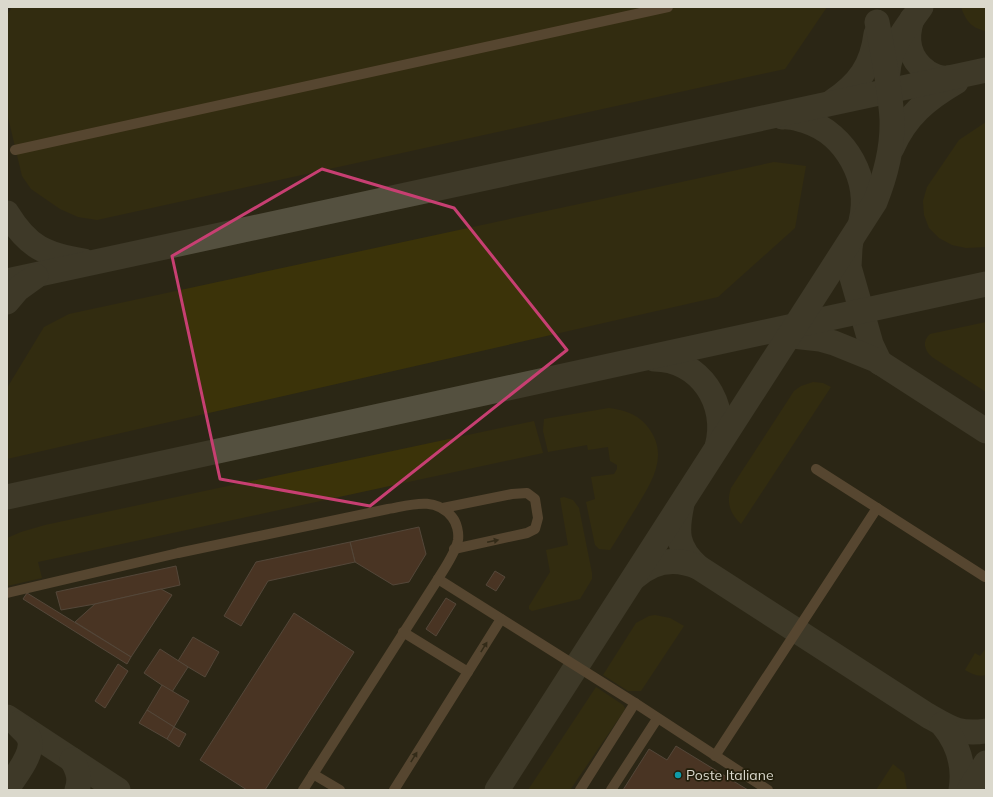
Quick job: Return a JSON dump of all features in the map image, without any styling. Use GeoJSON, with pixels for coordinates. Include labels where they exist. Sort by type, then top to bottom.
{"type":"FeatureCollection","features":[{"type":"Feature","properties":{"kind":"lane"},"geometry":{"type":"LineString","coordinates":[[15,150],[668,7]]}},
{"type":"Feature","properties":{"kind":"lane"},"geometry":{"type":"LineString","coordinates":[[816,469],[985,577]]}},
{"type":"Feature","properties":{"kind":"lane"},"geometry":{"type":"LineString","coordinates":[[443,508],[512,494],[527,493],[535,499],[538,518],[535,529],[527,533],[454,549]]}},
{"type":"Feature","properties":{"kind":"lane"},"geometry":{"type":"LineString","coordinates":[[7,593],[178,553],[388,509],[422,504],[435,504],[443,508],[454,519],[457,526],[458,541],[438,579],[303,790]]}},
{"type":"Feature","properties":{"kind":"lane"},"geometry":{"type":"LineString","coordinates":[[715,756],[877,508]]}},
{"type":"Feature","properties":{"kind":"lane"},"geometry":{"type":"LineString","coordinates":[[438,579],[636,703],[657,719],[768,790]]}},
{"type":"Feature","properties":{"kind":"lane"},"geometry":{"type":"LineString","coordinates":[[394,790],[501,619]]}},
{"type":"Feature","properties":{"kind":"lane"},"geometry":{"type":"LineString","coordinates":[[403,632],[468,672]]}},
{"type":"Feature","properties":{"kind":"lane"},"geometry":{"type":"LineString","coordinates":[[580,790],[636,703]]}},
{"type":"Feature","properties":{"kind":"lane"},"geometry":{"type":"LineString","coordinates":[[611,790],[657,719]]}},
{"type":"Feature","properties":{"kind":"lane"},"geometry":{"type":"LineString","coordinates":[[314,774],[340,790]]}},
{"type":"Feature","properties":{"kind":"highlighted area"},"geometry":{"type":"Polygon","coordinates":[[[322,169],[454,208],[567,350],[370,506],[220,479],[172,256],[322,169]]]}},
{"type":"Feature","properties":{"kind":"shaded area"},"geometry":{"type":"Polygon","coordinates":[[[12,7],[827,7],[785,69],[97,220],[78,217],[60,209],[31,189],[22,176],[7,113],[7,15],[12,7]]]}},
{"type":"Feature","properties":{"kind":"shaded area"},"geometry":{"type":"Polygon","coordinates":[[[961,7],[986,7],[986,31],[973,26],[967,20],[961,7]]]}},
{"type":"Feature","properties":{"kind":"shaded area"},"geometry":{"type":"Polygon","coordinates":[[[986,122],[986,247],[966,248],[952,245],[939,238],[929,228],[924,215],[923,201],[927,187],[959,140],[986,122]]]}},
{"type":"Feature","properties":{"kind":"shaded area"},"geometry":{"type":"Polygon","coordinates":[[[774,162],[806,166],[795,228],[718,297],[7,459],[7,388],[44,327],[69,314],[774,162]]]}},
{"type":"Feature","properties":{"kind":"shaded area"},"geometry":{"type":"Polygon","coordinates":[[[986,322],[986,392],[932,357],[927,351],[925,343],[930,334],[986,322]]]}},
{"type":"Feature","properties":{"kind":"shaded area"},"geometry":{"type":"Polygon","coordinates":[[[813,382],[823,383],[831,387],[741,524],[734,516],[730,508],[729,498],[731,488],[794,391],[801,386],[813,382]]]}},
{"type":"Feature","properties":{"kind":"shaded area"},"geometry":{"type":"Polygon","coordinates":[[[609,408],[627,412],[642,421],[650,430],[658,451],[658,461],[652,480],[610,550],[599,549],[595,545],[586,502],[595,499],[591,477],[614,474],[617,469],[617,465],[610,461],[608,447],[588,450],[587,445],[548,452],[543,431],[544,419],[609,408]]]}},
{"type":"Feature","properties":{"kind":"shaded area"},"geometry":{"type":"Polygon","coordinates":[[[534,421],[543,453],[38,562],[42,578],[7,586],[7,538],[21,532],[45,525],[534,421]]]}},
{"type":"Feature","properties":{"kind":"shaded area"},"geometry":{"type":"Polygon","coordinates":[[[564,497],[573,500],[579,508],[592,579],[580,599],[532,611],[529,609],[529,606],[550,572],[546,550],[568,545],[560,498],[564,497]]]}},
{"type":"Feature","properties":{"kind":"shaded area"},"geometry":{"type":"Polygon","coordinates":[[[655,615],[670,618],[684,626],[641,691],[628,691],[603,675],[636,623],[649,616],[655,615]]]}},
{"type":"Feature","properties":{"kind":"shaded area"},"geometry":{"type":"Polygon","coordinates":[[[986,648],[986,675],[975,675],[965,670],[975,653],[980,656],[986,648]]]}},
{"type":"Feature","properties":{"kind":"shaded area"},"geometry":{"type":"Polygon","coordinates":[[[596,687],[623,705],[625,708],[624,711],[570,790],[528,790],[596,687]]]}},
{"type":"Feature","properties":{"kind":"shaded area"},"geometry":{"type":"Polygon","coordinates":[[[893,764],[904,773],[907,790],[876,790],[893,764]]]}},
{"type":"Feature","properties":{"kind":"building"},"geometry":{"type":"Polygon","coordinates":[[[419,527],[426,554],[409,582],[393,585],[355,562],[350,542],[419,527]]]}},
{"type":"Feature","properties":{"kind":"building"},"geometry":{"type":"Polygon","coordinates":[[[350,542],[355,562],[268,581],[241,626],[224,616],[256,562],[350,542]]]}},
{"type":"Feature","properties":{"kind":"building"},"geometry":{"type":"Polygon","coordinates":[[[176,566],[180,585],[61,610],[56,592],[176,566]]]}},
{"type":"Feature","properties":{"kind":"building"},"geometry":{"type":"Polygon","coordinates":[[[495,571],[505,577],[496,591],[486,585],[495,571]]]}},
{"type":"Feature","properties":{"kind":"building"},"geometry":{"type":"Polygon","coordinates":[[[161,589],[172,595],[131,657],[75,622],[95,604],[161,589]]]}},
{"type":"Feature","properties":{"kind":"building"},"geometry":{"type":"Polygon","coordinates":[[[27,593],[131,657],[127,664],[23,599],[27,593]]]}},
{"type":"Feature","properties":{"kind":"building"},"geometry":{"type":"Polygon","coordinates":[[[446,598],[456,604],[436,636],[426,629],[446,598]]]}},
{"type":"Feature","properties":{"kind":"building"},"geometry":{"type":"Polygon","coordinates":[[[294,613],[354,652],[265,790],[247,790],[200,760],[294,613]]]}},
{"type":"Feature","properties":{"kind":"building"},"geometry":{"type":"Polygon","coordinates":[[[193,637],[219,652],[205,677],[178,661],[193,637]]]}},
{"type":"Feature","properties":{"kind":"building"},"geometry":{"type":"Polygon","coordinates":[[[160,649],[188,667],[172,692],[144,673],[160,649]]]}},
{"type":"Feature","properties":{"kind":"building"},"geometry":{"type":"Polygon","coordinates":[[[118,664],[128,671],[105,708],[95,701],[118,664]]]}},
{"type":"Feature","properties":{"kind":"building"},"geometry":{"type":"Polygon","coordinates":[[[162,685],[189,701],[174,727],[147,710],[162,685]]]}},
{"type":"Feature","properties":{"kind":"building"},"geometry":{"type":"Polygon","coordinates":[[[147,710],[174,727],[167,739],[139,723],[147,710]]]}},
{"type":"Feature","properties":{"kind":"building"},"geometry":{"type":"Polygon","coordinates":[[[174,727],[186,734],[179,747],[167,739],[174,727]]]}},
{"type":"Feature","properties":{"kind":"building","name":"Poste Italiane"},"geometry":{"type":"Polygon","coordinates":[[[676,746],[748,790],[623,790],[649,749],[667,760],[676,746]]]}},
{"type":"Feature","properties":{"kind":"taxiway"},"geometry":{"type":"LineString","coordinates":[[888,72],[889,63],[895,46],[904,30],[921,7]]}},
{"type":"Feature","properties":{"kind":"taxiway"},"geometry":{"type":"LineString","coordinates":[[912,19],[909,34],[912,55],[927,72],[940,78],[948,78]]}},
{"type":"Feature","properties":{"kind":"taxiway"},"geometry":{"type":"LineString","coordinates":[[497,790],[875,202],[888,162],[892,130],[890,94],[877,22]]}},
{"type":"Feature","properties":{"kind":"taxiway"},"geometry":{"type":"LineString","coordinates":[[832,102],[850,88],[863,73],[871,56],[876,34]]}},
{"type":"Feature","properties":{"kind":"taxiway"},"geometry":{"type":"LineString","coordinates":[[7,281],[986,70]]}},
{"type":"Feature","properties":{"kind":"taxiway"},"geometry":{"type":"LineString","coordinates":[[892,148],[904,127],[918,109],[956,82]]}},
{"type":"Feature","properties":{"kind":"taxiway"},"geometry":{"type":"LineString","coordinates":[[782,117],[791,117],[820,127],[833,136],[844,148],[859,175],[863,205],[861,221]]}},
{"type":"Feature","properties":{"kind":"taxiway"},"geometry":{"type":"LineString","coordinates":[[7,213],[22,234],[39,248],[58,256],[84,261]]}},
{"type":"Feature","properties":{"kind":"taxiway"},"geometry":{"type":"LineString","coordinates":[[851,241],[849,267],[871,344],[880,363]]}},
{"type":"Feature","properties":{"kind":"taxiway"},"geometry":{"type":"LineString","coordinates":[[7,302],[18,289],[36,276]]}},
{"type":"Feature","properties":{"kind":"taxiway"},"geometry":{"type":"LineString","coordinates":[[7,497],[986,284]]}},
{"type":"Feature","properties":{"kind":"taxiway"},"geometry":{"type":"LineString","coordinates":[[784,335],[820,339],[876,360],[986,431]]}},
{"type":"Feature","properties":{"kind":"taxiway"},"geometry":{"type":"LineString","coordinates":[[654,359],[670,361],[685,367],[697,376],[707,387],[714,400],[719,415],[720,431],[717,447]]}},
{"type":"Feature","properties":{"kind":"taxiway"},"geometry":{"type":"LineString","coordinates":[[682,504],[679,523],[682,546],[685,553],[698,567]]}},
{"type":"Feature","properties":{"kind":"taxiway"},"geometry":{"type":"LineString","coordinates":[[634,578],[648,568],[664,562],[681,562],[698,567],[935,720],[948,727],[961,731],[986,731]]}},
{"type":"Feature","properties":{"kind":"taxiway"},"geometry":{"type":"LineString","coordinates":[[7,717],[118,790]]}},
{"type":"Feature","properties":{"kind":"taxiway"},"geometry":{"type":"LineString","coordinates":[[7,789],[20,770],[30,749],[28,736],[17,724]]}},
{"type":"Feature","properties":{"kind":"taxiway"},"geometry":{"type":"LineString","coordinates":[[942,724],[948,731],[959,755],[962,772],[961,790]]}},
{"type":"Feature","properties":{"kind":"taxiway"},"geometry":{"type":"LineString","coordinates":[[72,760],[78,775],[79,782],[77,790]]}},
{"type":"Feature","properties":{"kind":"taxiway"},"geometry":{"type":"LineString","coordinates":[[969,790],[986,763]]}},
{"type":"Feature","properties":{"kind":"place","name":"Poste Italiane"},"geometry":{"type":"Point","coordinates":[678,775]}}]}
